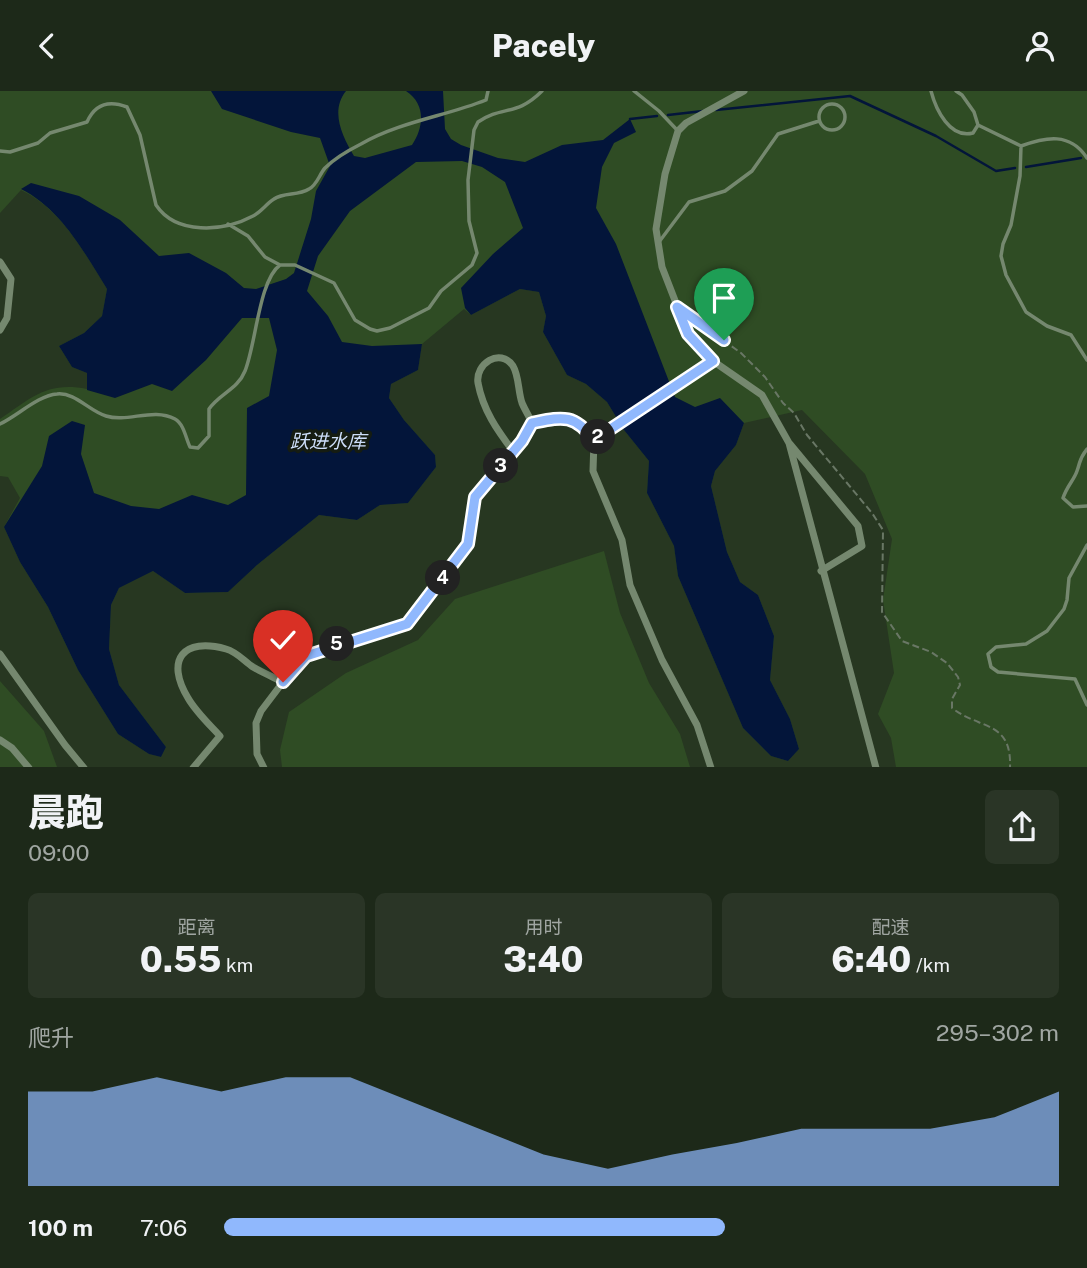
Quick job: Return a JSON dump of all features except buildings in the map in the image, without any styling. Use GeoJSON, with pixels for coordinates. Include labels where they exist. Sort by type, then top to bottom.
{"type":"FeatureCollection","features":[{"type":"Feature","properties":{"kind":"street"},"geometry":{"type":"LineString","coordinates":[[744,91],[687,123],[678,131],[665,174],[656,229],[658,243],[662,267],[688,334],[713,361],[762,395],[789,443],[858,526],[862,545],[821,571]]}},
{"type":"Feature","properties":{"kind":"street"},"geometry":{"type":"LineString","coordinates":[[0,262],[11,279],[7,319],[0,330]]}},
{"type":"Feature","properties":{"kind":"street"},"geometry":{"type":"LineString","coordinates":[[513,451],[495,427],[485,407],[478,381],[478,371],[484,363],[497,357],[508,359],[514,368],[522,402],[532,423]]}},
{"type":"Feature","properties":{"kind":"street"},"geometry":{"type":"LineString","coordinates":[[594,440],[713,361]]}},
{"type":"Feature","properties":{"kind":"street"},"geometry":{"type":"LineString","coordinates":[[264,767],[257,754],[256,723],[261,711],[283,682],[306,656],[407,624],[468,544],[475,497],[532,423],[562,417],[583,426],[594,440],[593,471],[622,540],[630,585],[662,660],[697,725],[711,767]]}},
{"type":"Feature","properties":{"kind":"street"},"geometry":{"type":"LineString","coordinates":[[789,443],[821,571],[876,767]]}},
{"type":"Feature","properties":{"kind":"street"},"geometry":{"type":"LineString","coordinates":[[193,767],[220,736],[186,695],[180,677],[179,662],[184,651],[192,646],[205,645],[228,649],[253,667],[283,682]]}},
{"type":"Feature","properties":{"kind":"street"},"geometry":{"type":"LineString","coordinates":[[0,654],[82,767]]}},
{"type":"Feature","properties":{"kind":"street"},"geometry":{"type":"LineString","coordinates":[[0,740],[12,748],[28,767]]}},
{"type":"Feature","properties":{"kind":"lane"},"geometry":{"type":"LineString","coordinates":[[0,151],[10,152],[38,142],[50,132],[86,123],[97,107],[120,104],[127,107],[140,135],[156,205],[172,221],[184,226],[202,228],[254,216],[279,197],[313,188],[325,169],[361,144],[408,125],[486,100],[488,91]]}},
{"type":"Feature","properties":{"kind":"lane"},"geometry":{"type":"LineString","coordinates":[[228,224],[248,236],[265,257],[280,265],[295,265],[334,283],[355,320],[370,330],[390,328],[429,308],[440,291],[472,265],[477,253],[469,221],[468,180],[474,130],[478,122],[489,114],[520,109],[542,91]]}},
{"type":"Feature","properties":{"kind":"lane"},"geometry":{"type":"LineString","coordinates":[[634,91],[678,131]]}},
{"type":"Feature","properties":{"kind":"lane"},"geometry":{"type":"LineString","coordinates":[[931,91],[934,102],[955,132],[966,135],[973,133],[978,125]]}},
{"type":"Feature","properties":{"kind":"lane"},"geometry":{"type":"LineString","coordinates":[[956,91],[974,112],[978,125],[1021,146],[1043,138],[1058,137],[1076,145],[1087,158]]}},
{"type":"Feature","properties":{"kind":"lane"},"geometry":{"type":"LineString","coordinates":[[829,104],[837,105],[845,115],[844,123],[837,129],[825,128],[819,121],[819,113],[829,104]]}},
{"type":"Feature","properties":{"kind":"lane"},"geometry":{"type":"LineString","coordinates":[[658,243],[689,202],[725,191],[752,171],[778,134],[819,121]]}},
{"type":"Feature","properties":{"kind":"lane"},"geometry":{"type":"LineString","coordinates":[[1021,146],[1018,189],[1001,256],[1006,275],[1026,312],[1047,326],[1071,335],[1087,360]]}},
{"type":"Feature","properties":{"kind":"lane"},"geometry":{"type":"LineString","coordinates":[[0,424],[44,397],[58,393],[71,396],[104,416],[119,418],[152,414],[175,419],[181,425],[190,447],[198,448],[209,436],[209,409],[221,395],[233,388],[244,372],[268,279],[280,265]]}},
{"type":"Feature","properties":{"kind":"lane"},"geometry":{"type":"LineString","coordinates":[[1087,449],[1079,459],[1077,472],[1067,484],[1063,498],[1073,507],[1087,506]]}},
{"type":"Feature","properties":{"kind":"lane"},"geometry":{"type":"LineString","coordinates":[[1087,545],[1069,577],[1067,600],[1046,631],[1026,644],[996,647],[988,657],[991,667],[998,672],[1075,679],[1087,705]]}},
{"type":"Feature","properties":{"kind":"path"},"geometry":{"type":"LineString","coordinates":[[677,307],[741,353],[765,377],[807,435],[872,513],[883,530],[882,612],[902,641],[931,652],[947,663],[958,677],[960,685],[952,699],[952,708],[994,727],[1007,741],[1010,767]]}},
{"type":"Feature","properties":{"kind":"green space"},"geometry":{"type":"Polygon","coordinates":[[[0,91],[1087,91],[1087,767],[896,767],[891,738],[878,714],[894,673],[883,600],[892,539],[865,474],[802,410],[744,423],[736,445],[715,471],[711,486],[727,552],[740,582],[758,595],[774,636],[770,680],[790,719],[799,749],[788,761],[771,756],[743,728],[678,576],[674,546],[647,493],[649,461],[624,430],[607,402],[586,384],[567,375],[543,332],[546,316],[539,292],[520,289],[471,315],[464,309],[422,344],[418,370],[391,384],[389,398],[404,420],[435,455],[436,467],[408,503],[380,505],[357,520],[319,515],[228,592],[185,593],[153,571],[119,588],[111,605],[109,649],[119,685],[166,747],[161,757],[149,754],[118,734],[78,670],[48,607],[20,562],[4,527],[20,498],[8,477],[0,476],[0,419],[50,389],[87,389],[87,373],[72,367],[59,346],[84,333],[102,316],[107,289],[60,220],[35,198],[21,190],[0,213],[0,91]]]}},
{"type":"Feature","properties":{"kind":"green space"},"geometry":{"type":"Polygon","coordinates":[[[604,551],[620,613],[649,683],[680,734],[690,767],[282,767],[280,750],[289,712],[346,673],[418,640],[455,599],[604,551]]]}},
{"type":"Feature","properties":{"kind":"green space"},"geometry":{"type":"Polygon","coordinates":[[[0,681],[44,731],[57,767],[0,767],[0,681]]]}},
{"type":"Feature","properties":{"kind":"water","name":"跃进水库"},"geometry":{"type":"Polygon","coordinates":[[[211,91],[346,91],[339,107],[340,123],[354,156],[365,158],[412,145],[419,131],[421,116],[417,102],[406,91],[443,91],[445,129],[451,139],[498,158],[525,162],[562,145],[603,140],[630,119],[636,132],[614,143],[602,167],[596,208],[616,244],[675,397],[695,407],[720,398],[744,423],[736,445],[715,471],[711,486],[727,552],[740,582],[758,595],[774,636],[770,680],[790,719],[799,749],[788,761],[771,756],[743,728],[678,576],[674,546],[647,493],[649,461],[624,430],[607,402],[586,384],[567,375],[543,332],[546,316],[539,292],[520,289],[471,315],[465,308],[461,288],[493,254],[523,228],[505,182],[482,167],[462,161],[416,162],[350,211],[318,256],[307,291],[328,316],[342,342],[372,346],[422,344],[418,370],[391,384],[389,398],[404,420],[435,455],[436,467],[408,503],[380,505],[357,520],[319,515],[228,592],[185,593],[153,571],[119,588],[111,605],[109,649],[119,685],[166,747],[161,757],[149,754],[118,734],[78,670],[48,607],[20,562],[4,527],[42,466],[49,436],[72,421],[85,425],[81,454],[94,493],[131,506],[159,509],[192,495],[228,505],[246,495],[247,408],[269,396],[277,350],[269,318],[242,318],[206,360],[172,391],[152,384],[115,398],[87,390],[87,373],[72,367],[59,346],[84,333],[102,316],[107,289],[60,220],[21,189],[31,183],[79,196],[120,220],[159,256],[189,253],[226,273],[244,288],[256,289],[286,279],[294,273],[311,219],[316,191],[330,166],[320,138],[291,132],[222,109],[211,91]]]}},
{"type":"Feature","properties":{"kind":"waterway"},"geometry":{"type":"LineString","coordinates":[[716,110],[850,96],[936,136],[996,171],[1015,168]]}},
{"type":"Feature","properties":{"kind":"waterway"},"geometry":{"type":"LineString","coordinates":[[668,115],[703,111]]}},
{"type":"Feature","properties":{"kind":"waterway"},"geometry":{"type":"LineString","coordinates":[[630,119],[657,116]]}},
{"type":"Feature","properties":{"kind":"waterway"},"geometry":{"type":"LineString","coordinates":[[1026,167],[1081,158]]}},
{"type":"Feature","properties":{"kind":"route"},"geometry":{"type":"LineString","coordinates":[[283,682],[306,656],[407,624],[452,569],[468,544],[475,497],[522,441],[532,423],[562,417],[583,426],[594,440],[713,361],[688,334],[677,307],[724,340]]}}]}
